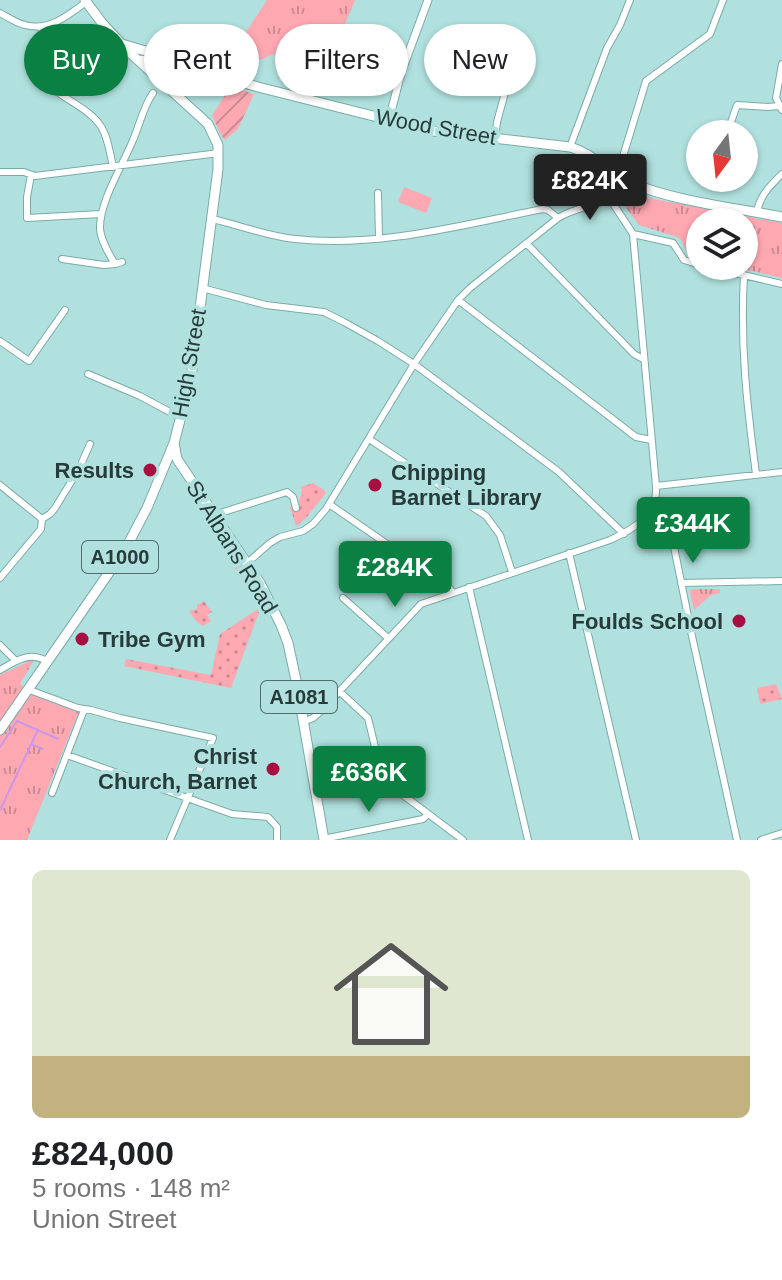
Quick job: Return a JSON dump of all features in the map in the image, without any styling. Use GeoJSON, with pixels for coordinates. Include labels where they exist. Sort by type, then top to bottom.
{"type":"FeatureCollection","features":[{"type":"Feature","properties":{"kind":"main road"},"geometry":{"type":"LineString","coordinates":[[85,1],[103,24]]}},
{"type":"Feature","properties":{"kind":"main road","name":"Wood Street"},"geometry":{"type":"LineString","coordinates":[[259,87],[433,131],[570,147],[591,155],[618,178],[667,194],[737,208]]}},
{"type":"Feature","properties":{"kind":"main road"},"geometry":{"type":"LineString","coordinates":[[170,96],[208,124],[219,153]]}},
{"type":"Feature","properties":{"kind":"main road","name":"High Street"},"geometry":{"type":"LineString","coordinates":[[0,730],[126,548],[147,508],[174,443],[191,378],[219,153]]}},
{"type":"Feature","properties":{"kind":"main road","name":"Wood Street"},"geometry":{"type":"LineString","coordinates":[[758,212],[782,217]]}},
{"type":"Feature","properties":{"kind":"main road","name":"St Albans Road"},"geometry":{"type":"LineString","coordinates":[[174,443],[177,459],[269,598],[288,643],[323,839]]}},
{"type":"Feature","properties":{"kind":"main road"},"geometry":{"type":"LineString","coordinates":[[166,459],[177,459]]}},
{"type":"Feature","properties":{"kind":"main road"},"geometry":{"type":"LineString","coordinates":[[162,472],[172,469],[185,471]]}},
{"type":"Feature","properties":{"kind":"street"},"geometry":{"type":"LineString","coordinates":[[389,120],[401,73],[428,0]]}},
{"type":"Feature","properties":{"kind":"street"},"geometry":{"type":"LineString","coordinates":[[570,147],[610,42],[630,0]]}},
{"type":"Feature","properties":{"kind":"street"},"geometry":{"type":"LineString","coordinates":[[247,563],[280,537],[303,531],[313,524],[329,504],[414,364],[458,300],[558,218],[610,199],[646,81],[710,34],[723,0]]}},
{"type":"Feature","properties":{"kind":"street"},"geometry":{"type":"LineString","coordinates":[[48,24],[65,18],[85,1]]}},
{"type":"Feature","properties":{"kind":"street"},"geometry":{"type":"LineString","coordinates":[[0,13],[24,25]]}},
{"type":"Feature","properties":{"kind":"street"},"geometry":{"type":"LineString","coordinates":[[732,120],[737,105],[780,108],[777,88],[782,64]]}},
{"type":"Feature","properties":{"kind":"street"},"geometry":{"type":"LineString","coordinates":[[66,96],[102,126],[116,166]]}},
{"type":"Feature","properties":{"kind":"street"},"geometry":{"type":"LineString","coordinates":[[62,259],[104,265],[118,263],[100,232],[101,214],[116,166],[133,142],[152,96]]}},
{"type":"Feature","properties":{"kind":"street"},"geometry":{"type":"LineString","coordinates":[[495,139],[504,96]]}},
{"type":"Feature","properties":{"kind":"street"},"geometry":{"type":"LineString","coordinates":[[0,172],[24,172],[35,176],[219,153]]}},
{"type":"Feature","properties":{"kind":"street"},"geometry":{"type":"LineString","coordinates":[[758,208],[765,191],[782,174]]}},
{"type":"Feature","properties":{"kind":"street"},"geometry":{"type":"LineString","coordinates":[[31,175],[27,218],[101,214]]}},
{"type":"Feature","properties":{"kind":"street"},"geometry":{"type":"LineString","coordinates":[[378,193],[379,238]]}},
{"type":"Feature","properties":{"kind":"street"},"geometry":{"type":"LineString","coordinates":[[303,722],[313,718],[421,604],[610,540],[624,534],[650,513],[656,498],[656,486],[633,234],[610,199]]}},
{"type":"Feature","properties":{"kind":"street"},"geometry":{"type":"LineString","coordinates":[[212,219],[291,239],[326,241],[452,229],[543,209],[558,218]]}},
{"type":"Feature","properties":{"kind":"street"},"geometry":{"type":"LineString","coordinates":[[633,234],[673,243],[686,261]]}},
{"type":"Feature","properties":{"kind":"street"},"geometry":{"type":"LineString","coordinates":[[527,244],[634,354],[643,359]]}},
{"type":"Feature","properties":{"kind":"street"},"geometry":{"type":"LineString","coordinates":[[758,278],[782,284]]}},
{"type":"Feature","properties":{"kind":"street"},"geometry":{"type":"LineString","coordinates":[[744,280],[743,371],[756,474]]}},
{"type":"Feature","properties":{"kind":"street"},"geometry":{"type":"LineString","coordinates":[[202,288],[266,305],[324,312],[378,341],[414,364],[559,472],[624,534]]}},
{"type":"Feature","properties":{"kind":"street"},"geometry":{"type":"LineString","coordinates":[[458,300],[636,437],[651,440]]}},
{"type":"Feature","properties":{"kind":"street"},"geometry":{"type":"LineString","coordinates":[[0,341],[29,361],[65,310]]}},
{"type":"Feature","properties":{"kind":"street"},"geometry":{"type":"LineString","coordinates":[[88,374],[181,418]]}},
{"type":"Feature","properties":{"kind":"street"},"geometry":{"type":"LineString","coordinates":[[369,439],[486,516],[500,535],[512,572]]}},
{"type":"Feature","properties":{"kind":"street"},"geometry":{"type":"LineString","coordinates":[[42,519],[55,508],[90,444]]}},
{"type":"Feature","properties":{"kind":"street"},"geometry":{"type":"LineString","coordinates":[[656,486],[782,472]]}},
{"type":"Feature","properties":{"kind":"street"},"geometry":{"type":"LineString","coordinates":[[0,485],[42,519]]}},
{"type":"Feature","properties":{"kind":"street"},"geometry":{"type":"LineString","coordinates":[[214,515],[287,492],[293,497],[296,508]]}},
{"type":"Feature","properties":{"kind":"street"},"geometry":{"type":"LineString","coordinates":[[329,504],[448,586],[452,592]]}},
{"type":"Feature","properties":{"kind":"street"},"geometry":{"type":"LineString","coordinates":[[650,513],[667,524],[671,532],[737,840]]}},
{"type":"Feature","properties":{"kind":"street"},"geometry":{"type":"LineString","coordinates":[[0,578],[41,529],[42,519]]}},
{"type":"Feature","properties":{"kind":"street"},"geometry":{"type":"LineString","coordinates":[[569,553],[636,840]]}},
{"type":"Feature","properties":{"kind":"street"},"geometry":{"type":"LineString","coordinates":[[681,583],[782,581]]}},
{"type":"Feature","properties":{"kind":"street"},"geometry":{"type":"LineString","coordinates":[[469,587],[528,840]]}},
{"type":"Feature","properties":{"kind":"street"},"geometry":{"type":"LineString","coordinates":[[343,598],[388,638]]}},
{"type":"Feature","properties":{"kind":"street"},"geometry":{"type":"LineString","coordinates":[[0,645],[16,661]]}},
{"type":"Feature","properties":{"kind":"street"},"geometry":{"type":"LineString","coordinates":[[0,670],[16,661],[37,656],[46,661]]}},
{"type":"Feature","properties":{"kind":"street"},"geometry":{"type":"LineString","coordinates":[[27,689],[84,710],[213,738],[170,840]]}},
{"type":"Feature","properties":{"kind":"street"},"geometry":{"type":"LineString","coordinates":[[339,691],[368,718],[383,780],[463,840]]}},
{"type":"Feature","properties":{"kind":"street"},"geometry":{"type":"LineString","coordinates":[[52,793],[84,710]]}},
{"type":"Feature","properties":{"kind":"street"},"geometry":{"type":"LineString","coordinates":[[67,755],[232,814],[268,817],[277,827],[277,840]]}},
{"type":"Feature","properties":{"kind":"street"},"geometry":{"type":"LineString","coordinates":[[323,839],[423,819],[428,814]]}},
{"type":"Feature","properties":{"kind":"street"},"geometry":{"type":"LineString","coordinates":[[761,840],[782,833]]}},
{"type":"Feature","properties":{"kind":"green space"},"geometry":{"type":"Polygon","coordinates":[[[267,0],[355,0],[345,24],[275,24],[275,54],[262,59],[259,60],[259,24],[251,24],[267,0]]]}},
{"type":"Feature","properties":{"kind":"green space"},"geometry":{"type":"Polygon","coordinates":[[[253,96],[238,129],[225,140],[212,115],[224,97],[253,96]]]}},
{"type":"Feature","properties":{"kind":"green space"},"geometry":{"type":"Polygon","coordinates":[[[404,187],[432,198],[426,213],[398,202],[404,187]]]}},
{"type":"Feature","properties":{"kind":"green space"},"geometry":{"type":"Polygon","coordinates":[[[623,195],[702,208],[686,208],[686,250],[677,237],[639,225],[622,202],[623,195]]]}},
{"type":"Feature","properties":{"kind":"green space"},"geometry":{"type":"Polygon","coordinates":[[[758,219],[782,223],[782,278],[758,272],[758,219]]]}},
{"type":"Feature","properties":{"kind":"green space"},"geometry":{"type":"Polygon","coordinates":[[[313,483],[326,493],[296,526],[290,507],[298,505],[301,487],[313,483]]]}},
{"type":"Feature","properties":{"kind":"green space"},"geometry":{"type":"Polygon","coordinates":[[[232,564],[240,564],[261,597],[256,600],[232,564]]]}},
{"type":"Feature","properties":{"kind":"green space"},"geometry":{"type":"Polygon","coordinates":[[[691,589],[720,589],[720,593],[711,595],[694,610],[691,589]]]}},
{"type":"Feature","properties":{"kind":"green space"},"geometry":{"type":"Polygon","coordinates":[[[204,601],[212,612],[207,615],[211,621],[203,626],[189,611],[197,609],[197,605],[204,601]]]}},
{"type":"Feature","properties":{"kind":"green space"},"geometry":{"type":"Polygon","coordinates":[[[261,607],[231,688],[124,666],[126,659],[211,675],[220,634],[261,607]]]}},
{"type":"Feature","properties":{"kind":"green space"},"geometry":{"type":"Polygon","coordinates":[[[32,660],[20,684],[36,696],[79,711],[27,840],[0,840],[0,675],[32,660]]]}},
{"type":"Feature","properties":{"kind":"green space"},"geometry":{"type":"Polygon","coordinates":[[[776,684],[782,699],[760,704],[757,688],[776,684]]]}},
{"type":"Feature","properties":{"kind":"waterway"},"geometry":{"type":"LineString","coordinates":[[0,747],[17,721],[58,739]]}},
{"type":"Feature","properties":{"kind":"waterway"},"geometry":{"type":"LineString","coordinates":[[0,810],[38,730]]}},
{"type":"Feature","properties":{"kind":"waterway"},"geometry":{"type":"LineString","coordinates":[[33,745],[43,749]]}},
{"type":"Feature","properties":{"kind":"place","name":"Results"},"geometry":{"type":"Point","coordinates":[150,470]}},
{"type":"Feature","properties":{"kind":"place","name":"Chipping Barnet Library"},"geometry":{"type":"Point","coordinates":[375,485]}},
{"type":"Feature","properties":{"kind":"place","name":"Foulds School"},"geometry":{"type":"Point","coordinates":[739,621]}},
{"type":"Feature","properties":{"kind":"place","name":"Tribe Gym"},"geometry":{"type":"Point","coordinates":[82,639]}},
{"type":"Feature","properties":{"kind":"place","name":"Christ Church, Barnet"},"geometry":{"type":"Point","coordinates":[273,769]}}]}
